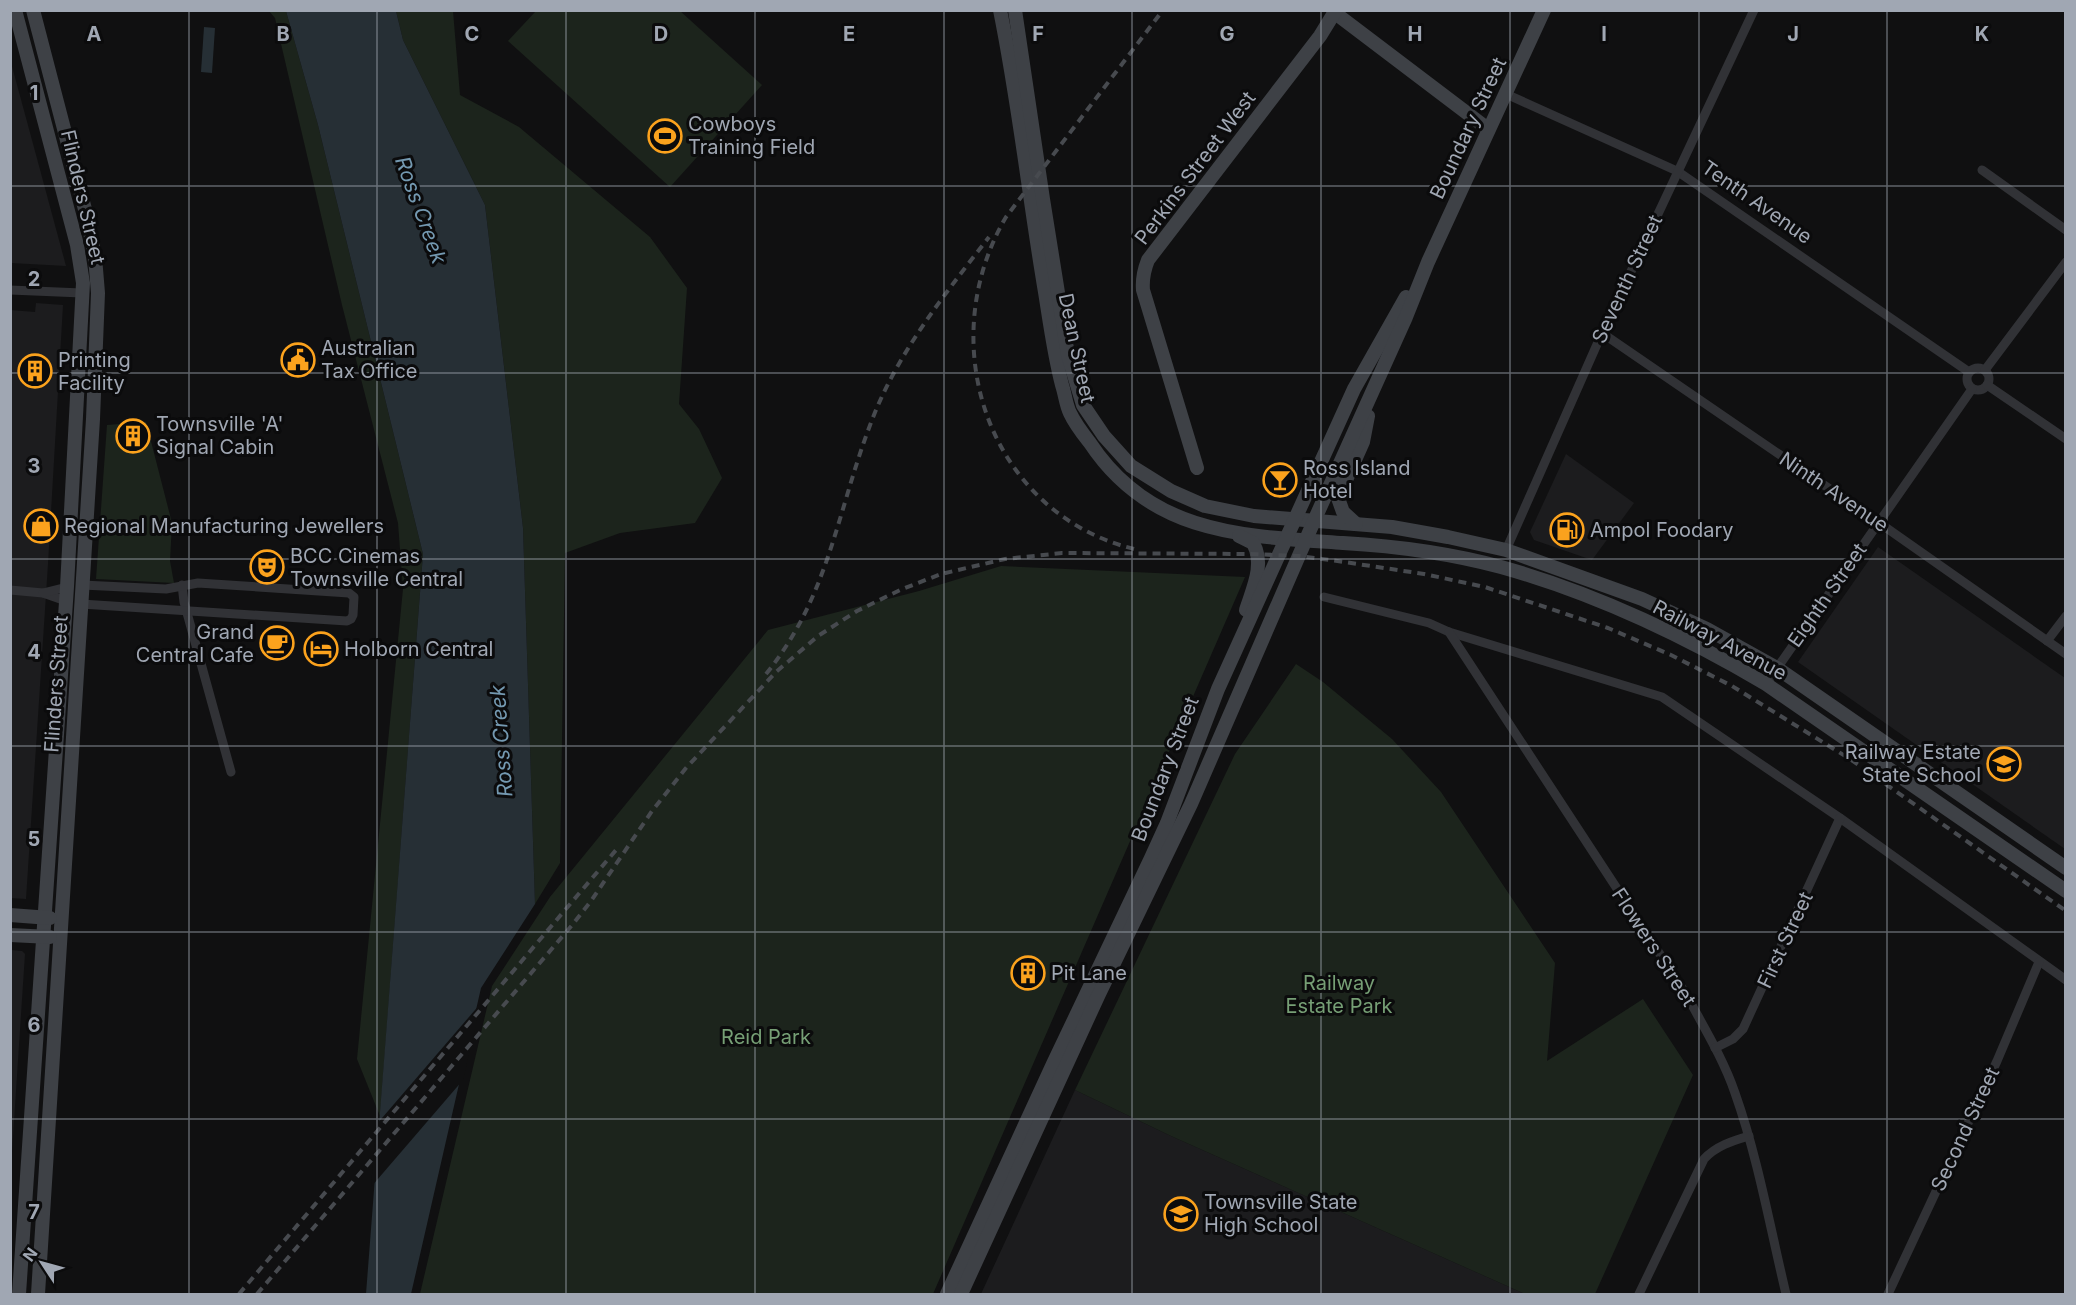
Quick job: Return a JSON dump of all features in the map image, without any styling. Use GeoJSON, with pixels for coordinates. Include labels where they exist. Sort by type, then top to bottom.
{"type":"FeatureCollection","features":[{"type":"Feature","properties":{"kind":"main road","name":"Flinders Street"},"geometry":{"type":"LineString","coordinates":[[15,10],[77,245],[82,274],[66,594],[19,1294]]}},
{"type":"Feature","properties":{"kind":"main road","name":"Flinders Street"},"geometry":{"type":"LineString","coordinates":[[33,10],[87,217],[95,257],[98,293],[93,419],[38,1294]]}},
{"type":"Feature","properties":{"kind":"main road","name":"Dean Street"},"geometry":{"type":"LineString","coordinates":[[1000,10],[1056,359],[1070,414],[1103,464],[1127,488],[1178,517],[1228,532],[1306,541]]}},
{"type":"Feature","properties":{"kind":"main road","name":"Dean Street"},"geometry":{"type":"LineString","coordinates":[[1015,10],[1042,199],[1068,356],[1083,405],[1104,436],[1131,466],[1150,480],[1205,506],[1229,512],[1314,521]]}},
{"type":"Feature","properties":{"kind":"main road","name":"Boundary Street"},"geometry":{"type":"LineString","coordinates":[[961,1294],[1099,994],[1196,795],[1428,262],[1544,10]]}},
{"type":"Feature","properties":{"kind":"main road"},"geometry":{"type":"LineString","coordinates":[[1335,12],[1488,129]]}},
{"type":"Feature","properties":{"kind":"main road","name":"Perkins Street West"},"geometry":{"type":"LineString","coordinates":[[1197,468],[1143,290],[1144,268],[1320,36],[1335,12]]}},
{"type":"Feature","properties":{"kind":"main road"},"geometry":{"type":"LineString","coordinates":[[82,293],[92,281],[86,238],[87,217]]}},
{"type":"Feature","properties":{"kind":"main road","name":"Boundary Street"},"geometry":{"type":"LineString","coordinates":[[947,1294],[1167,823],[1224,674],[1354,389],[1428,262]]}},
{"type":"Feature","properties":{"kind":"main road"},"geometry":{"type":"LineString","coordinates":[[1356,524],[1343,512],[1338,498],[1362,442],[1374,387]]}},
{"type":"Feature","properties":{"kind":"main road","name":"Railway Avenue"},"geometry":{"type":"LineString","coordinates":[[1314,521],[1392,527],[1506,550],[1642,599],[1707,629],[1777,668],[2066,868]]}},
{"type":"Feature","properties":{"kind":"main road"},"geometry":{"type":"LineString","coordinates":[[1224,674],[1257,577],[1258,566],[1257,552],[1253,543],[1228,532]]}},
{"type":"Feature","properties":{"kind":"main road","name":"Railway Avenue"},"geometry":{"type":"LineString","coordinates":[[1306,541],[1450,555],[1511,570],[1563,587],[1638,617],[1725,660],[1766,684],[2066,891]]}},
{"type":"Feature","properties":{"kind":"main road"},"geometry":{"type":"LineString","coordinates":[[81,604],[66,594],[82,585]]}},
{"type":"Feature","properties":{"kind":"main road"},"geometry":{"type":"LineString","coordinates":[[10,915],[61,918]]}},
{"type":"Feature","properties":{"kind":"main road"},"geometry":{"type":"LineString","coordinates":[[10,935],[60,938]]}},
{"type":"Feature","properties":{"kind":"street","name":"Seventh Street"},"geometry":{"type":"LineString","coordinates":[[1506,550],[1602,333],[1754,10]]}},
{"type":"Feature","properties":{"kind":"street","name":"Tenth Avenue"},"geometry":{"type":"LineString","coordinates":[[1506,94],[1677,171],[1969,372]]}},
{"type":"Feature","properties":{"kind":"street"},"geometry":{"type":"LineString","coordinates":[[1982,170],[2066,230]]}},
{"type":"Feature","properties":{"kind":"street"},"geometry":{"type":"LineString","coordinates":[[1985,370],[2066,262]]}},
{"type":"Feature","properties":{"kind":"street"},"geometry":{"type":"LineString","coordinates":[[10,290],[82,293]]}},
{"type":"Feature","properties":{"kind":"street","name":"Ninth Avenue"},"geometry":{"type":"LineString","coordinates":[[1602,333],[2066,654]]}},
{"type":"Feature","properties":{"kind":"street"},"geometry":{"type":"LineString","coordinates":[[1977,368],[1985,370],[1989,376],[1987,386],[1978,391],[1972,389],[1967,379],[1969,372],[1977,368]]}},
{"type":"Feature","properties":{"kind":"street"},"geometry":{"type":"LineString","coordinates":[[1987,386],[2066,439]]}},
{"type":"Feature","properties":{"kind":"street","name":"Eighth Street"},"geometry":{"type":"LineString","coordinates":[[1766,684],[1972,389]]}},
{"type":"Feature","properties":{"kind":"street"},"geometry":{"type":"LineString","coordinates":[[81,604],[347,621],[353,618],[354,597],[348,592],[198,583],[166,589],[82,585]]}},
{"type":"Feature","properties":{"kind":"street"},"geometry":{"type":"LineString","coordinates":[[182,585],[231,772]]}},
{"type":"Feature","properties":{"kind":"street"},"geometry":{"type":"LineString","coordinates":[[10,591],[66,594]]}},
{"type":"Feature","properties":{"kind":"street"},"geometry":{"type":"LineString","coordinates":[[1324,597],[1429,623],[1449,632],[1662,697],[1840,819],[2066,980]]}},
{"type":"Feature","properties":{"kind":"street"},"geometry":{"type":"LineString","coordinates":[[2047,641],[2066,616]]}},
{"type":"Feature","properties":{"kind":"street","name":"Flowers Street"},"geometry":{"type":"LineString","coordinates":[[1449,632],[1686,994],[1715,1048],[1734,1091],[1749,1136],[1786,1294]]}},
{"type":"Feature","properties":{"kind":"street","name":"First Street"},"geometry":{"type":"LineString","coordinates":[[1715,1048],[1733,1039],[1743,1029],[1840,819]]}},
{"type":"Feature","properties":{"kind":"street","name":"Second Street"},"geometry":{"type":"LineString","coordinates":[[1888,1294],[2013,1027],[2039,962]]}},
{"type":"Feature","properties":{"kind":"street"},"geometry":{"type":"LineString","coordinates":[[1639,1294],[1704,1159],[1712,1150],[1749,1136]]}},
{"type":"Feature","properties":{"kind":"shaded area"},"geometry":{"type":"Polygon","coordinates":[[[10,59],[39,166],[66,266],[11,263],[10,59]]]}},
{"type":"Feature","properties":{"kind":"shaded area"},"geometry":{"type":"Polygon","coordinates":[[[36,303],[63,305],[26,899],[10,898],[10,310],[35,312],[36,303]]]}},
{"type":"Feature","properties":{"kind":"shaded area"},"geometry":{"type":"Polygon","coordinates":[[[1566,454],[1634,503],[1592,560],[1534,540],[1530,532],[1566,454]]]}},
{"type":"Feature","properties":{"kind":"shaded area","name":"Railway Estate State School"},"geometry":{"type":"Polygon","coordinates":[[[1878,547],[2065,678],[2065,849],[1798,662],[1878,547]]]}},
{"type":"Feature","properties":{"kind":"shaded area"},"geometry":{"type":"Polygon","coordinates":[[[11,950],[22,951],[25,954],[11,1167],[11,950]]]}},
{"type":"Feature","properties":{"kind":"shaded area","name":"Townsville State High School"},"geometry":{"type":"Polygon","coordinates":[[[1075,1090],[1171,1136],[1525,1294],[981,1294],[1075,1090]]]}},
{"type":"Feature","properties":{"kind":"green space"},"geometry":{"type":"Polygon","coordinates":[[[269,11],[286,11],[318,125],[423,554],[380,1116],[357,1059],[403,589],[398,523],[342,305],[275,18],[269,11]]]}},
{"type":"Feature","properties":{"kind":"green space"},"geometry":{"type":"Polygon","coordinates":[[[396,11],[453,11],[460,95],[519,127],[650,237],[687,288],[679,404],[699,429],[722,478],[695,523],[620,533],[565,553],[560,863],[535,904],[523,528],[485,205],[403,40],[396,11]]]}},
{"type":"Feature","properties":{"kind":"green space","name":"Cowboys Training Field"},"geometry":{"type":"Polygon","coordinates":[[[536,11],[680,11],[762,85],[670,187],[508,41],[536,11]]]}},
{"type":"Feature","properties":{"kind":"green space"},"geometry":{"type":"Polygon","coordinates":[[[146,422],[172,523],[170,561],[174,583],[96,579],[107,425],[146,422]]]}},
{"type":"Feature","properties":{"kind":"green space","name":"Reid Park"},"geometry":{"type":"Polygon","coordinates":[[[1001,566],[1245,577],[933,1294],[420,1294],[492,986],[550,897],[768,630],[919,591],[1001,566]]]}},
{"type":"Feature","properties":{"kind":"green space","name":"Railway Estate Park"},"geometry":{"type":"Polygon","coordinates":[[[1296,664],[1323,682],[1392,739],[1441,792],[1555,963],[1547,1061],[1643,999],[1693,1075],[1595,1294],[1525,1294],[1171,1136],[1075,1090],[1235,754],[1296,664]]]}},
{"type":"Feature","properties":{"kind":"water","name":"Ross Creek"},"geometry":{"type":"Polygon","coordinates":[[[286,11],[396,11],[403,40],[485,205],[523,528],[535,904],[481,988],[411,1294],[366,1294],[423,554],[318,125],[286,11]]]}},
{"type":"Feature","properties":{"kind":"water"},"geometry":{"type":"Polygon","coordinates":[[[204,27],[215,28],[212,73],[201,72],[204,27]]]}},
{"type":"Feature","properties":{"kind":"pier"},"geometry":{"type":"Polygon","coordinates":[[[481,1003],[463,1080],[371,1187],[376,1125],[481,1003]]]}},
{"type":"Feature","properties":{"kind":"railway"},"geometry":{"type":"LineString","coordinates":[[1134,549],[1084,530],[1042,500],[1010,461],[988,417],[975,368],[974,317],[984,266],[1006,217],[1163,10]]}},
{"type":"Feature","properties":{"kind":"railway"},"geometry":{"type":"LineString","coordinates":[[766,674],[805,614],[830,551],[872,420],[895,371],[924,324],[989,237]]}},
{"type":"Feature","properties":{"kind":"railway"},"geometry":{"type":"LineString","coordinates":[[257,1294],[573,924],[652,811],[686,768],[776,672],[818,636],[857,611],[900,590],[941,574],[1005,559],[1062,553],[1299,556],[1424,574],[1485,587],[1608,628],[1671,655],[1732,686],[1850,759],[2066,911]]}},
{"type":"Feature","properties":{"kind":"railway"},"geometry":{"type":"LineString","coordinates":[[239,1294],[616,850]]}},
{"type":"Feature","properties":{"kind":"place","name":"Cowboys Training Field"},"geometry":{"type":"Point","coordinates":[665,136]}},
{"type":"Feature","properties":{"kind":"place","name":"Australian Tax Office"},"geometry":{"type":"Point","coordinates":[298,360]}},
{"type":"Feature","properties":{"kind":"place","name":"Printing Facility"},"geometry":{"type":"Point","coordinates":[35,371]}},
{"type":"Feature","properties":{"kind":"place","name":"Townsville 'A' Signal Cabin"},"geometry":{"type":"Point","coordinates":[133,436]}},
{"type":"Feature","properties":{"kind":"place","name":"Ross Island Hotel"},"geometry":{"type":"Point","coordinates":[1280,480]}},
{"type":"Feature","properties":{"kind":"place","name":"Regional Manufacturing Jewellers"},"geometry":{"type":"Point","coordinates":[41,526]}},
{"type":"Feature","properties":{"kind":"place","name":"Ampol Foodary"},"geometry":{"type":"Point","coordinates":[1567,530]}},
{"type":"Feature","properties":{"kind":"place","name":"BCC Cinemas Townsville Central"},"geometry":{"type":"Point","coordinates":[267,567]}},
{"type":"Feature","properties":{"kind":"place","name":"Grand Central Cafe"},"geometry":{"type":"Point","coordinates":[277,643]}},
{"type":"Feature","properties":{"kind":"place","name":"Holborn Central"},"geometry":{"type":"Point","coordinates":[321,649]}},
{"type":"Feature","properties":{"kind":"place","name":"Railway Estate State School"},"geometry":{"type":"Point","coordinates":[2004,764]}},
{"type":"Feature","properties":{"kind":"place","name":"Pit Lane"},"geometry":{"type":"Point","coordinates":[1028,973]}},
{"type":"Feature","properties":{"kind":"place","name":"Townsville State High School"},"geometry":{"type":"Point","coordinates":[1181,1214]}}]}
